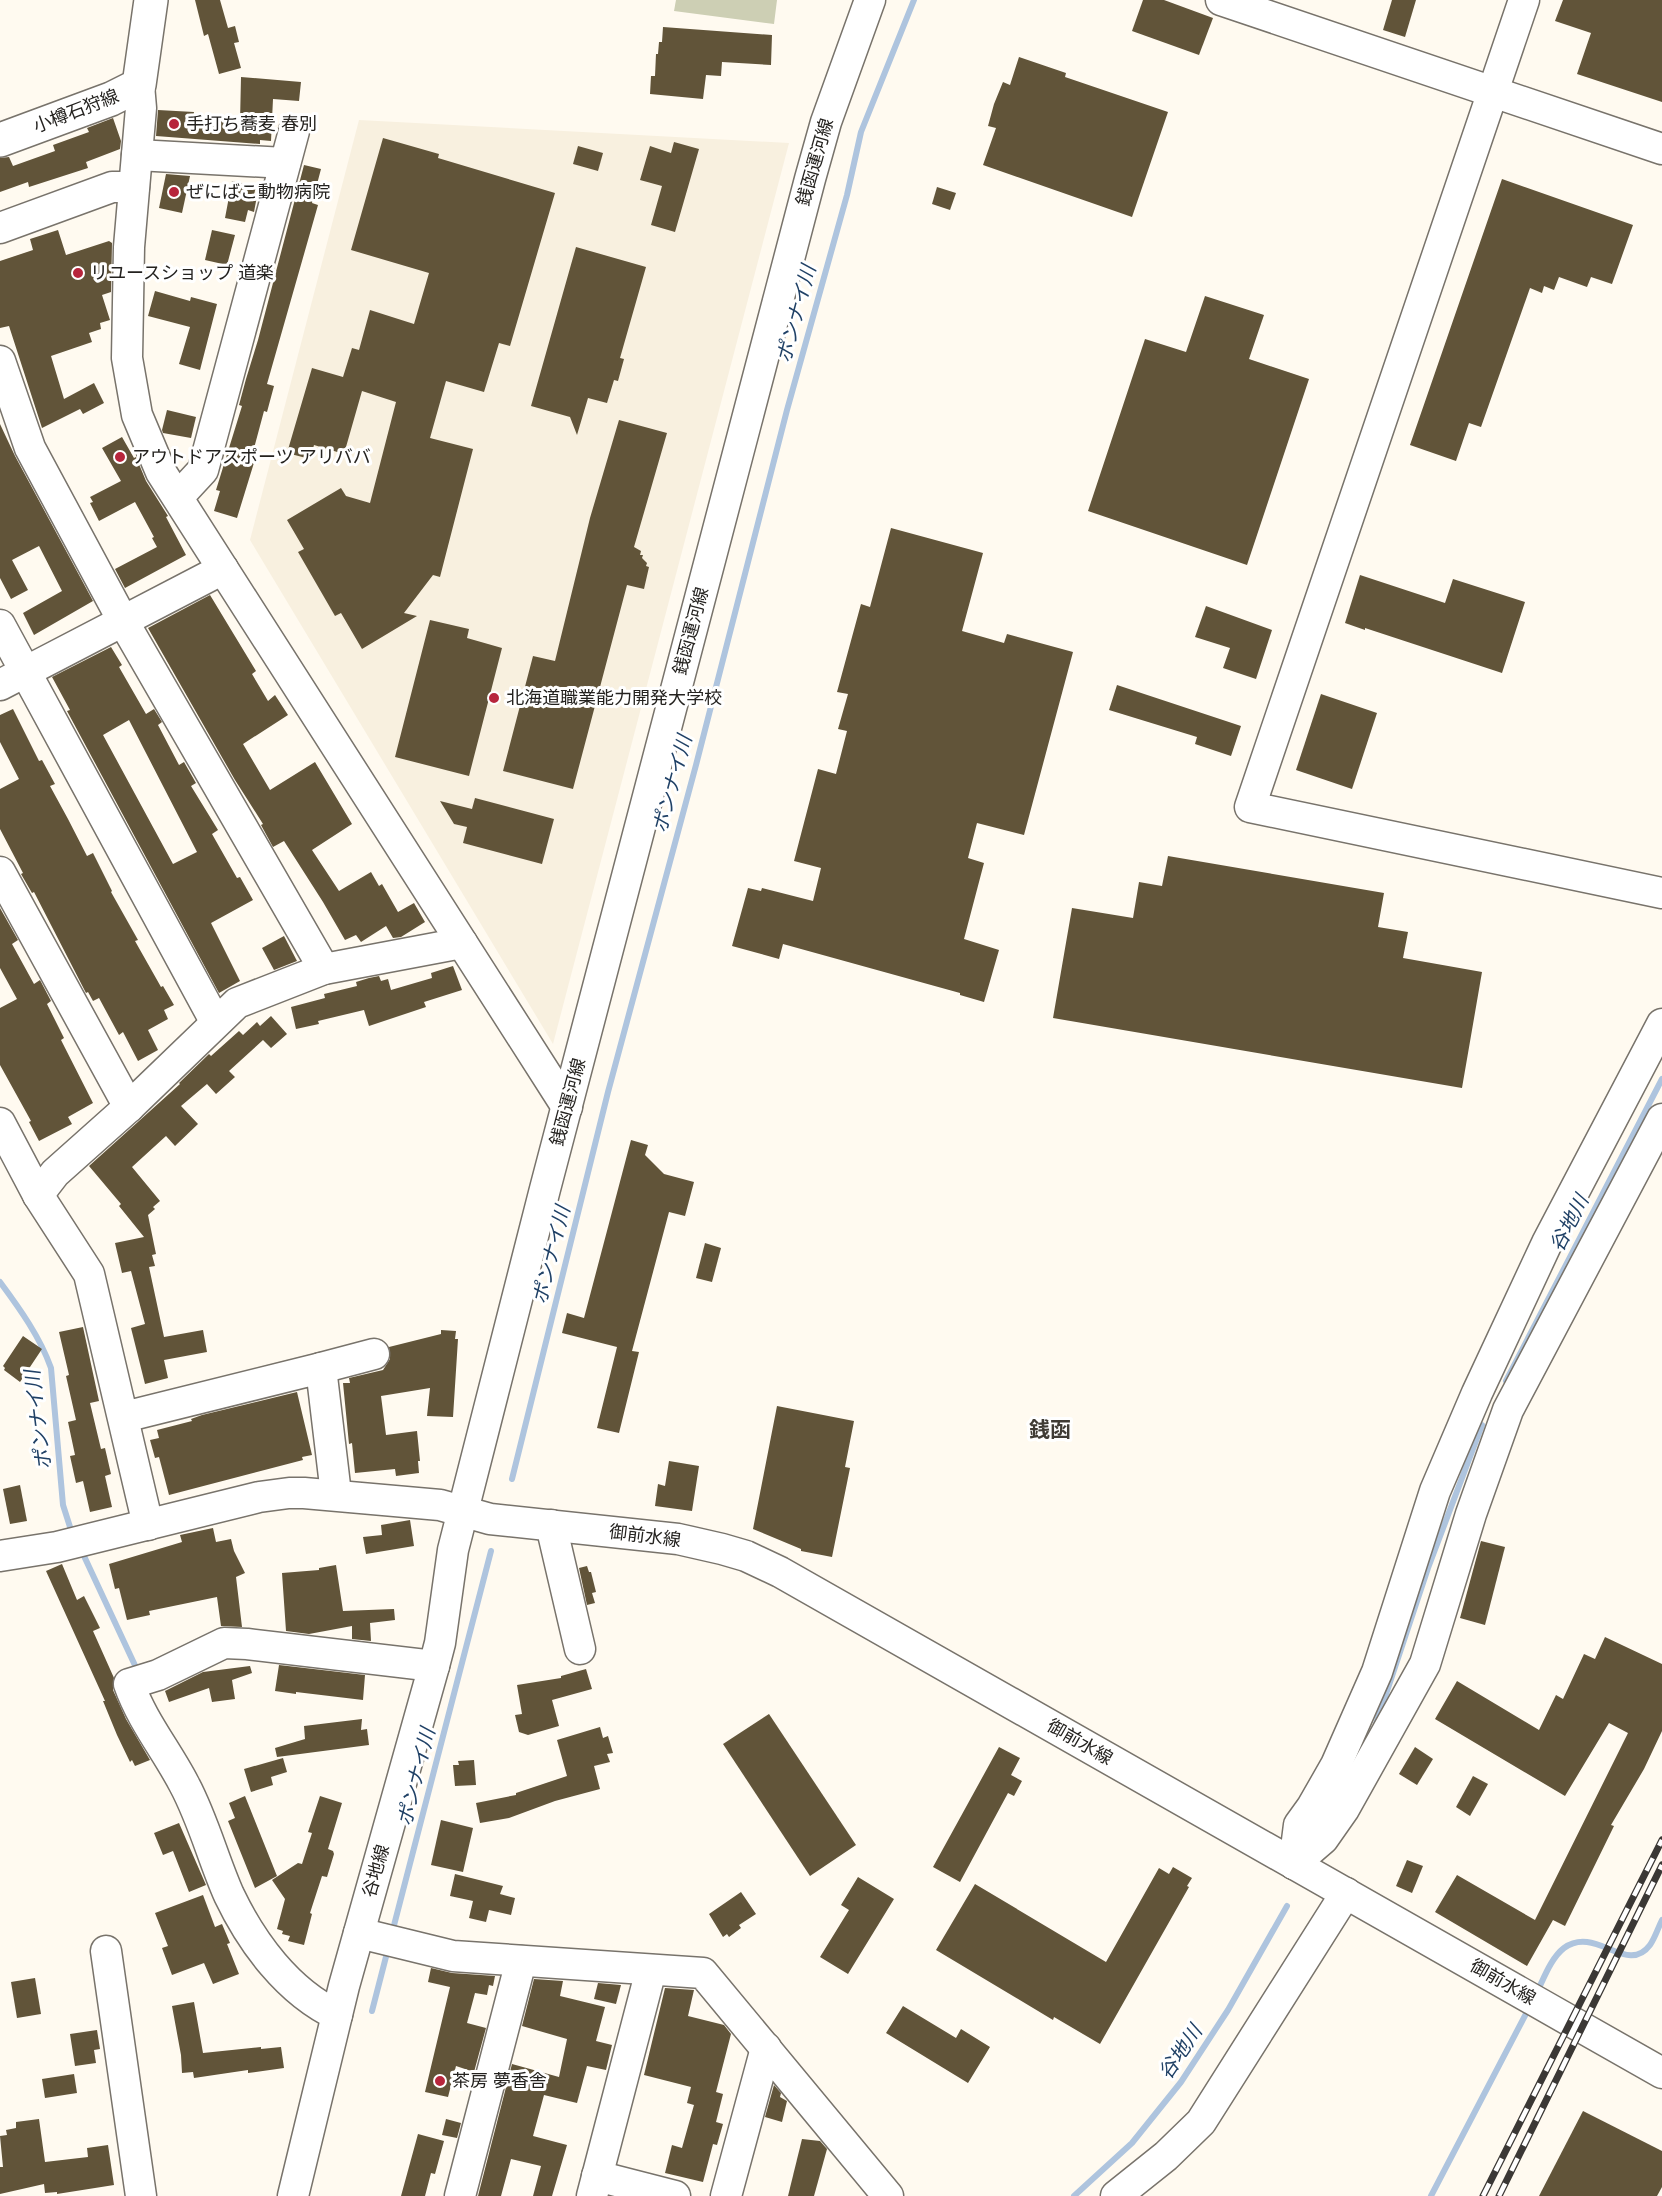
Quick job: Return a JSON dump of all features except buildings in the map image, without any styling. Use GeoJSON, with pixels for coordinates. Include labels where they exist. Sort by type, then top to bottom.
{"type":"FeatureCollection","features":[{"type":"Feature","properties":{"kind":"main road","name":"小樽石狩線"},"geometry":{"type":"LineString","coordinates":[[0,140],[111,99],[140,85],[151,0]]}},
{"type":"Feature","properties":{"kind":"street","name":"銭函運河線"},"geometry":{"type":"LineString","coordinates":[[464,1511],[567,1107],[807,190],[826,122],[870,0]]}},
{"type":"Feature","properties":{"kind":"street"},"geometry":{"type":"LineString","coordinates":[[1221,0],[1662,149]]}},
{"type":"Feature","properties":{"kind":"street"},"geometry":{"type":"LineString","coordinates":[[1524,0],[1250,807],[1662,893]]}},
{"type":"Feature","properties":{"kind":"street"},"geometry":{"type":"LineString","coordinates":[[140,85],[141,108],[129,248],[127,358],[137,415],[161,472],[567,1107]]}},
{"type":"Feature","properties":{"kind":"street"},"geometry":{"type":"LineString","coordinates":[[178,497],[203,470],[294,131]]}},
{"type":"Feature","properties":{"kind":"street"},"geometry":{"type":"LineString","coordinates":[[137,155],[285,163]]}},
{"type":"Feature","properties":{"kind":"street"},"geometry":{"type":"LineString","coordinates":[[0,228],[112,187],[134,187]]}},
{"type":"Feature","properties":{"kind":"street"},"geometry":{"type":"LineString","coordinates":[[0,361],[30,448],[123,621],[324,969]]}},
{"type":"Feature","properties":{"kind":"street"},"geometry":{"type":"LineString","coordinates":[[13,678],[224,569]]}},
{"type":"Feature","properties":{"kind":"street"},"geometry":{"type":"LineString","coordinates":[[0,625],[13,678],[215,1021]]}},
{"type":"Feature","properties":{"kind":"street"},"geometry":{"type":"LineString","coordinates":[[0,872],[129,1107]]}},
{"type":"Feature","properties":{"kind":"street"},"geometry":{"type":"LineString","coordinates":[[38,1195],[55,1173],[129,1107],[237,1002],[324,969],[462,943]]}},
{"type":"Feature","properties":{"kind":"street"},"geometry":{"type":"LineString","coordinates":[[1294,1864],[1299,1825],[1336,1765],[1377,1672],[1435,1491],[1547,1243],[1662,1024]]}},
{"type":"Feature","properties":{"kind":"street"},"geometry":{"type":"LineString","coordinates":[[1294,1864],[1323,1839],[1344,1809],[1425,1664],[1471,1514],[1508,1410],[1662,1119]]}},
{"type":"Feature","properties":{"kind":"street"},"geometry":{"type":"LineString","coordinates":[[0,1123],[38,1195],[88,1274],[148,1525]]}},
{"type":"Feature","properties":{"kind":"street"},"geometry":{"type":"LineString","coordinates":[[124,1417],[374,1354]]}},
{"type":"Feature","properties":{"kind":"street"},"geometry":{"type":"LineString","coordinates":[[321,1368],[336,1494]]}},
{"type":"Feature","properties":{"kind":"street"},"geometry":{"type":"LineString","coordinates":[[1478,1394],[1508,1410]]}},
{"type":"Feature","properties":{"kind":"street","name":"御前水線"},"geometry":{"type":"LineString","coordinates":[[0,1556],[57,1547],[289,1492],[440,1504],[490,1519],[678,1539],[722,1549],[761,1563],[1662,2073]]}},
{"type":"Feature","properties":{"kind":"street","name":"谷地線"},"geometry":{"type":"LineString","coordinates":[[293,2196],[337,2015],[379,1938],[440,1643],[453,1550],[464,1511]]}},
{"type":"Feature","properties":{"kind":"street"},"geometry":{"type":"LineString","coordinates":[[551,1525],[580,1648]]}},
{"type":"Feature","properties":{"kind":"street"},"geometry":{"type":"LineString","coordinates":[[337,2015],[321,2007],[286,1979],[260,1948],[230,1896],[185,1785],[151,1732],[129,1684],[141,1681],[224,1643],[434,1666]]}},
{"type":"Feature","properties":{"kind":"street"},"geometry":{"type":"LineString","coordinates":[[1116,2196],[1166,2156],[1201,2122],[1346,1893]]}},
{"type":"Feature","properties":{"kind":"street"},"geometry":{"type":"LineString","coordinates":[[379,1938],[453,1956],[703,1973],[888,2196]]}},
{"type":"Feature","properties":{"kind":"street"},"geometry":{"type":"LineString","coordinates":[[105,1951],[141,2196]]}},
{"type":"Feature","properties":{"kind":"street"},"geometry":{"type":"LineString","coordinates":[[460,2196],[521,1961]]}},
{"type":"Feature","properties":{"kind":"street"},"geometry":{"type":"LineString","coordinates":[[651,1970],[595,2186],[675,2196]]}},
{"type":"Feature","properties":{"kind":"street"},"geometry":{"type":"LineString","coordinates":[[726,2196],[766,2048]]}},
{"type":"Feature","properties":{"kind":"shaded area","name":"北海道職業能力開発大学校"},"geometry":{"type":"Polygon","coordinates":[[[359,120],[789,143],[553,1044],[250,540],[359,120]]]}},
{"type":"Feature","properties":{"kind":"green space"},"geometry":{"type":"Polygon","coordinates":[[[676,0],[777,0],[774,24],[674,11],[676,0]]]}},
{"type":"Feature","properties":{"kind":"waterway","name":"ポンナイ川"},"geometry":{"type":"LineString","coordinates":[[512,1479],[608,1092],[696,765],[787,410],[847,195],[861,132],[914,0]]}},
{"type":"Feature","properties":{"kind":"waterway","name":"谷地川"},"geometry":{"type":"LineString","coordinates":[[1506,1381],[1662,1079]]}},
{"type":"Feature","properties":{"kind":"waterway","name":"ポンナイ川"},"geometry":{"type":"LineString","coordinates":[[0,1282],[35,1334],[51,1368],[63,1505],[71,1530]]}},
{"type":"Feature","properties":{"kind":"waterway","name":"谷地川"},"geometry":{"type":"LineString","coordinates":[[1376,1724],[1428,1568],[1482,1425]]}},
{"type":"Feature","properties":{"kind":"waterway","name":"ポンナイ川"},"geometry":{"type":"LineString","coordinates":[[392,1933],[491,1551]]}},
{"type":"Feature","properties":{"kind":"waterway","name":"ポンナイ川"},"geometry":{"type":"LineString","coordinates":[[84,1556],[139,1674]]}},
{"type":"Feature","properties":{"kind":"waterway","name":"谷地川"},"geometry":{"type":"LineString","coordinates":[[1074,2196],[1132,2143],[1181,2082],[1228,2010],[1287,1906]]}},
{"type":"Feature","properties":{"kind":"waterway"},"geometry":{"type":"LineString","coordinates":[[1537,1992],[1552,1963],[1564,1948],[1576,1943],[1588,1942],[1621,1954],[1641,1953],[1652,1942],[1662,1920]]}},
{"type":"Feature","properties":{"kind":"waterway","name":"ポンナイ川"},"geometry":{"type":"LineString","coordinates":[[372,2011],[388,1949]]}},
{"type":"Feature","properties":{"kind":"waterway"},"geometry":{"type":"LineString","coordinates":[[1431,2196],[1530,2006]]}},
{"type":"Feature","properties":{"kind":"railway"},"geometry":{"type":"LineString","coordinates":[[1483,2196],[1662,1840]]}},
{"type":"Feature","properties":{"kind":"railway"},"geometry":{"type":"LineString","coordinates":[[1499,2196],[1662,1865]]}},
{"type":"Feature","properties":{"kind":"place","name":"手打ち蕎麦 春別"},"geometry":{"type":"Point","coordinates":[174,124]}},
{"type":"Feature","properties":{"kind":"place","name":"ぜにばこ動物病院"},"geometry":{"type":"Point","coordinates":[174,192]}},
{"type":"Feature","properties":{"kind":"place","name":"リユースショップ 道楽"},"geometry":{"type":"Point","coordinates":[78,273]}},
{"type":"Feature","properties":{"kind":"place","name":"アウトドアスポーツ アリババ"},"geometry":{"type":"Point","coordinates":[120,457]}},
{"type":"Feature","properties":{"kind":"place","name":"北海道職業能力開発大学校"},"geometry":{"type":"Point","coordinates":[494,698]}},
{"type":"Feature","properties":{"kind":"place","name":"茶房 夢香舎"},"geometry":{"type":"Point","coordinates":[440,2081]}},
{"type":"Feature","properties":{"kind":"district","name":"銭函"},"geometry":{"type":"Point","coordinates":[1050,1430]}}]}
